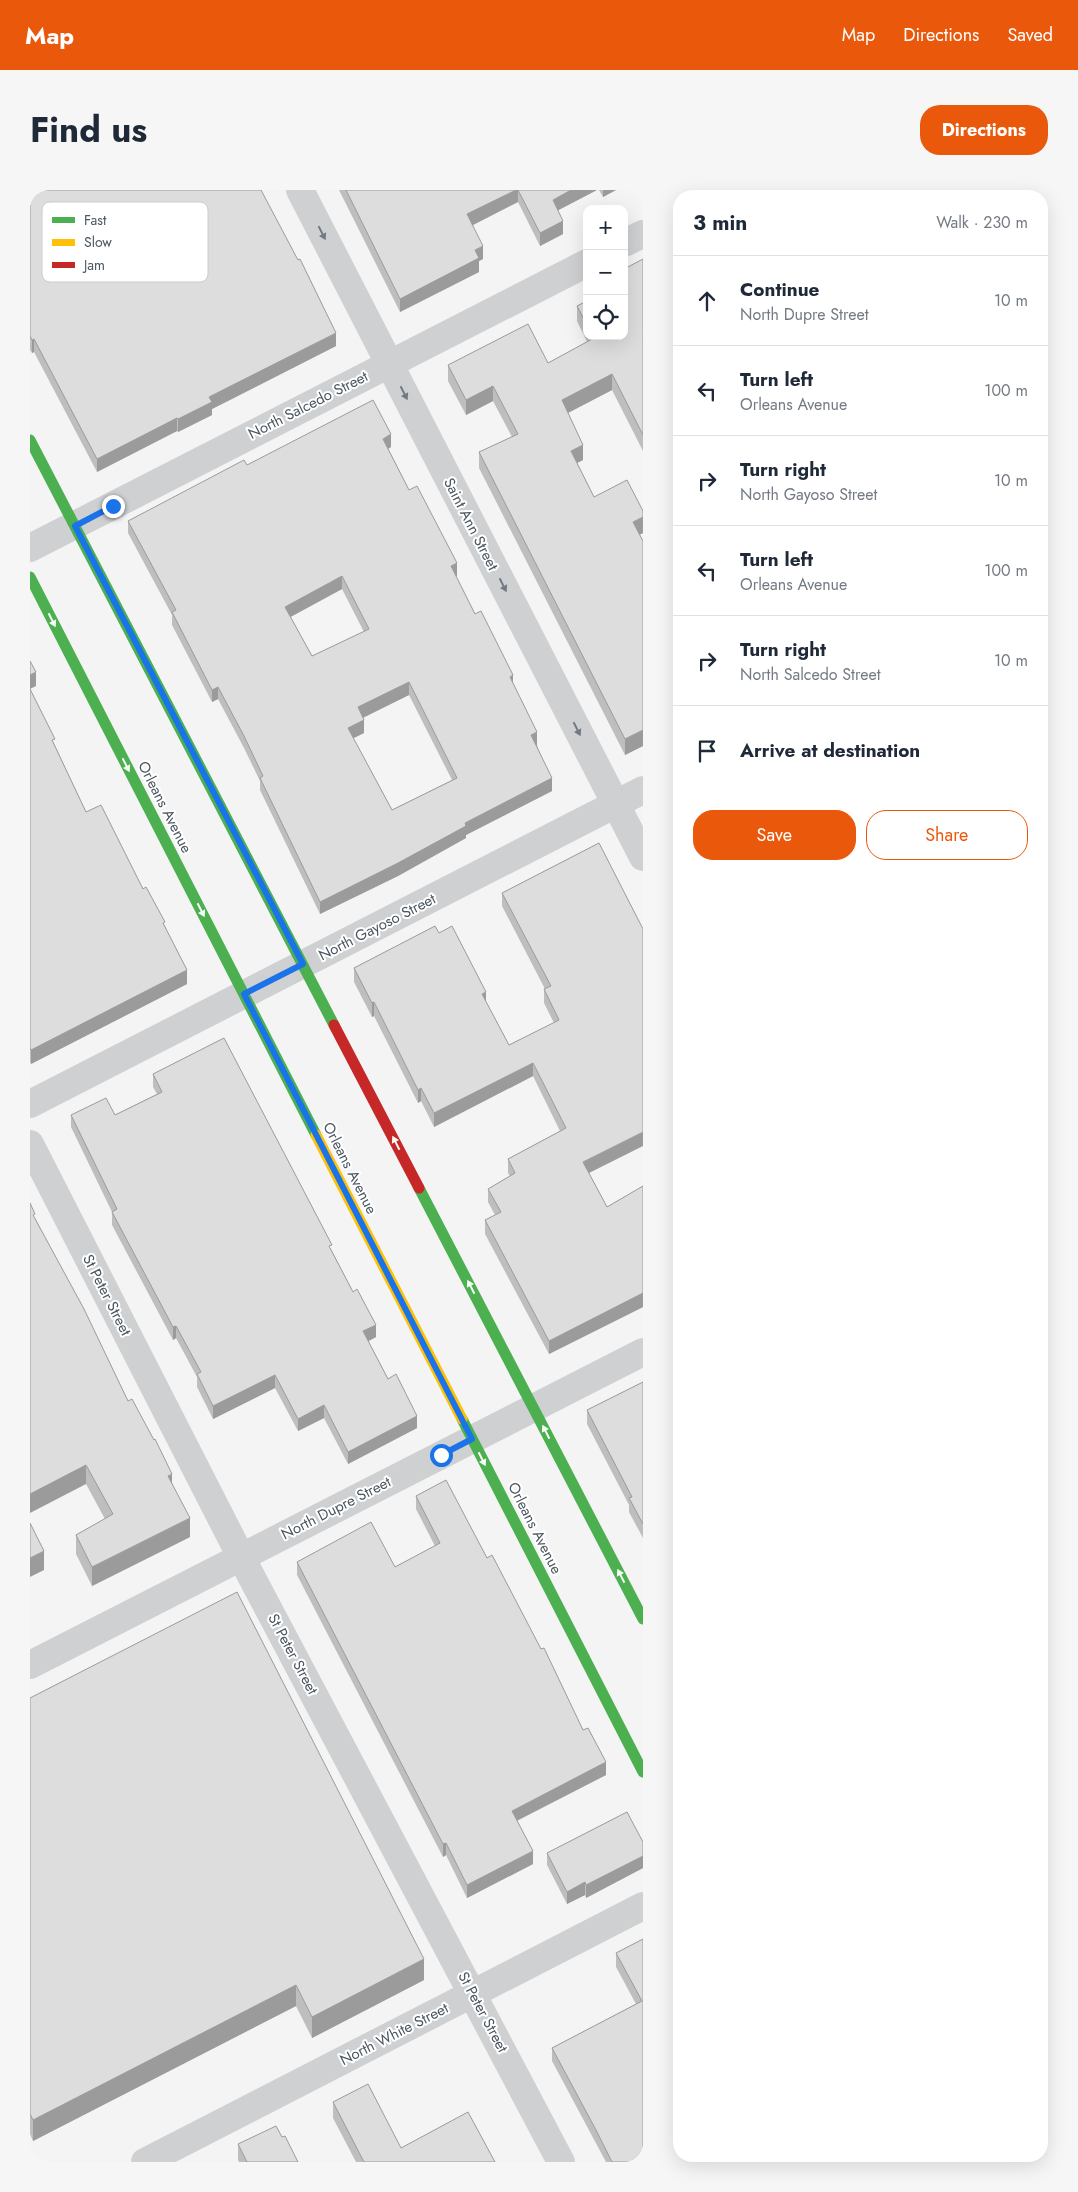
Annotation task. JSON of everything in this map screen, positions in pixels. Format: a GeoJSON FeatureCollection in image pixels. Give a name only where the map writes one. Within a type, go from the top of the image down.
{"type":"FeatureCollection","features":[{"type":"Feature","properties":{"kind":"street","name":"Saint Ann Street"},"geometry":{"type":"LineString","coordinates":[[300,190],[643,857]]}},
{"type":"Feature","properties":{"kind":"street"},"geometry":{"type":"LineString","coordinates":[[628,242],[643,234]]}},
{"type":"Feature","properties":{"kind":"street","name":"North Salcedo Street"},"geometry":{"type":"LineString","coordinates":[[30,548],[583,265]]}},
{"type":"Feature","properties":{"kind":"street"},"geometry":{"type":"LineString","coordinates":[[30,440],[643,1619]]}},
{"type":"Feature","properties":{"kind":"street","name":"Orleans Avenue"},"geometry":{"type":"LineString","coordinates":[[30,577],[643,1772]]}},
{"type":"Feature","properties":{"kind":"street","name":"North Gayoso Street"},"geometry":{"type":"LineString","coordinates":[[30,1104],[643,790]]}},
{"type":"Feature","properties":{"kind":"street","name":"St Peter Street"},"geometry":{"type":"LineString","coordinates":[[30,1144],[241,1557],[561,2162]]}},
{"type":"Feature","properties":{"kind":"street","name":"North Dupre Street"},"geometry":{"type":"LineString","coordinates":[[30,1665],[643,1352]]}},
{"type":"Feature","properties":{"kind":"street","name":"North White Street"},"geometry":{"type":"LineString","coordinates":[[145,2162],[643,1906]]}},
{"type":"Feature","properties":{"kind":"building"},"geometry":{"type":"Polygon","coordinates":[[[30,190],[261,190],[298,260],[300,259],[336,333],[209,397],[212,402],[97,459],[34,339],[32,340],[30,336],[30,190]]]}},
{"type":"Feature","properties":{"kind":"building"},"geometry":{"type":"Polygon","coordinates":[[[346,190],[516,190],[467,214],[483,246],[475,250],[479,258],[400,299],[346,190]]]}},
{"type":"Feature","properties":{"kind":"building"},"geometry":{"type":"Polygon","coordinates":[[[518,190],[571,190],[553,200],[563,221],[540,233],[518,190]]]}},
{"type":"Feature","properties":{"kind":"building"},"geometry":{"type":"Polygon","coordinates":[[[643,259],[643,435],[612,374],[562,400],[583,445],[571,451],[594,497],[627,480],[643,511],[643,517],[633,522],[643,541],[643,730],[625,739],[479,452],[518,434],[493,386],[466,400],[448,365],[528,324],[548,363],[590,340],[628,340],[628,267],[643,259]]]}},
{"type":"Feature","properties":{"kind":"building"},"geometry":{"type":"Polygon","coordinates":[[[583,303],[583,317],[577,306],[583,303]]]}},
{"type":"Feature","properties":{"kind":"building"},"geometry":{"type":"Polygon","coordinates":[[[373,400],[391,434],[383,439],[409,490],[417,486],[457,563],[451,566],[475,614],[481,611],[513,675],[510,677],[537,732],[531,735],[552,778],[465,823],[466,826],[398,863],[320,902],[260,778],[263,776],[244,736],[218,687],[212,690],[172,612],[176,610],[128,521],[244,460],[247,465],[373,400]],[[342,576],[285,607],[312,656],[369,629],[342,576]],[[409,682],[358,707],[364,720],[348,728],[392,810],[457,778],[409,682]]]}},
{"type":"Feature","properties":{"kind":"building"},"geometry":{"type":"Polygon","coordinates":[[[30,661],[36,672],[30,675],[30,661]]]}},
{"type":"Feature","properties":{"kind":"building"},"geometry":{"type":"Polygon","coordinates":[[[30,689],[55,739],[52,740],[86,812],[101,805],[143,889],[146,887],[165,922],[163,923],[187,970],[31,1050],[30,1048],[30,689]]]}},
{"type":"Feature","properties":{"kind":"building"},"geometry":{"type":"Polygon","coordinates":[[[599,843],[643,929],[643,1132],[583,1162],[607,1207],[643,1186],[643,1293],[549,1341],[485,1220],[501,1212],[488,1189],[515,1173],[508,1159],[566,1128],[533,1063],[434,1113],[421,1088],[418,1090],[374,1002],[372,1003],[354,968],[435,926],[439,933],[452,926],[486,992],[482,994],[509,1045],[559,1020],[544,989],[551,986],[502,893],[599,843]]]}},
{"type":"Feature","properties":{"kind":"building"},"geometry":{"type":"Polygon","coordinates":[[[224,1038],[332,1245],[329,1246],[353,1292],[357,1289],[376,1325],[363,1331],[388,1379],[396,1374],[417,1416],[348,1452],[324,1405],[298,1419],[275,1375],[213,1406],[197,1374],[201,1372],[176,1326],[173,1327],[112,1212],[117,1209],[71,1115],[106,1098],[115,1115],[162,1092],[153,1074],[224,1038]]]}},
{"type":"Feature","properties":{"kind":"building"},"geometry":{"type":"Polygon","coordinates":[[[30,1203],[35,1214],[33,1215],[84,1309],[128,1401],[132,1399],[155,1439],[172,1474],[168,1476],[190,1518],[92,1567],[76,1535],[113,1514],[86,1465],[30,1494],[30,1203]]]}},
{"type":"Feature","properties":{"kind":"building"},"geometry":{"type":"Polygon","coordinates":[[[643,1382],[643,1524],[629,1498],[632,1497],[587,1410],[643,1382]]]}},
{"type":"Feature","properties":{"kind":"building"},"geometry":{"type":"Polygon","coordinates":[[[446,1480],[487,1558],[492,1555],[541,1649],[544,1648],[583,1730],[588,1728],[606,1762],[512,1811],[533,1851],[467,1885],[446,1843],[443,1844],[297,1562],[371,1522],[395,1567],[440,1543],[416,1496],[446,1480]]]}},
{"type":"Feature","properties":{"kind":"building"},"geometry":{"type":"Polygon","coordinates":[[[30,1523],[44,1551],[30,1558],[30,1523]]]}},
{"type":"Feature","properties":{"kind":"building"},"geometry":{"type":"Polygon","coordinates":[[[237,1592],[424,1959],[312,2017],[296,1985],[33,2120],[30,2114],[30,1698],[237,1592]]]}},
{"type":"Feature","properties":{"kind":"building"},"geometry":{"type":"Polygon","coordinates":[[[627,1812],[643,1842],[643,1856],[586,1885],[585,1882],[567,1892],[547,1853],[627,1812]]]}},
{"type":"Feature","properties":{"kind":"building"},"geometry":{"type":"Polygon","coordinates":[[[643,1939],[643,2162],[612,2162],[552,2048],[642,2001],[616,1953],[643,1939]]]}},
{"type":"Feature","properties":{"kind":"building"},"geometry":{"type":"Polygon","coordinates":[[[368,2084],[401,2148],[468,2112],[495,2162],[364,2162],[333,2102],[368,2084]]]}},
{"type":"Feature","properties":{"kind":"building"},"geometry":{"type":"Polygon","coordinates":[[[276,2126],[282,2137],[285,2136],[298,2162],[247,2162],[238,2144],[276,2126]]]}},
{"type":"Feature","properties":{"kind":"traffic: fast"},"geometry":{"type":"LineString","coordinates":[[30,440],[334,1025]]}},
{"type":"Feature","properties":{"kind":"traffic: fast"},"geometry":{"type":"LineString","coordinates":[[30,577],[316,1135]]}},
{"type":"Feature","properties":{"kind":"traffic: fast"},"geometry":{"type":"LineString","coordinates":[[419,1188],[643,1619]]}},
{"type":"Feature","properties":{"kind":"traffic: fast"},"geometry":{"type":"LineString","coordinates":[[462,1419],[643,1772]]}},
{"type":"Feature","properties":{"kind":"traffic: slow"},"geometry":{"type":"LineString","coordinates":[[316,1135],[462,1419]]}},
{"type":"Feature","properties":{"kind":"traffic: jam"},"geometry":{"type":"LineString","coordinates":[[334,1025],[419,1188]]}},
{"type":"Feature","properties":{"kind":"route"},"geometry":{"type":"LineString","coordinates":[[113,506],[75,526],[303,964],[244,994],[472,1439],[441,1455]]}}]}
